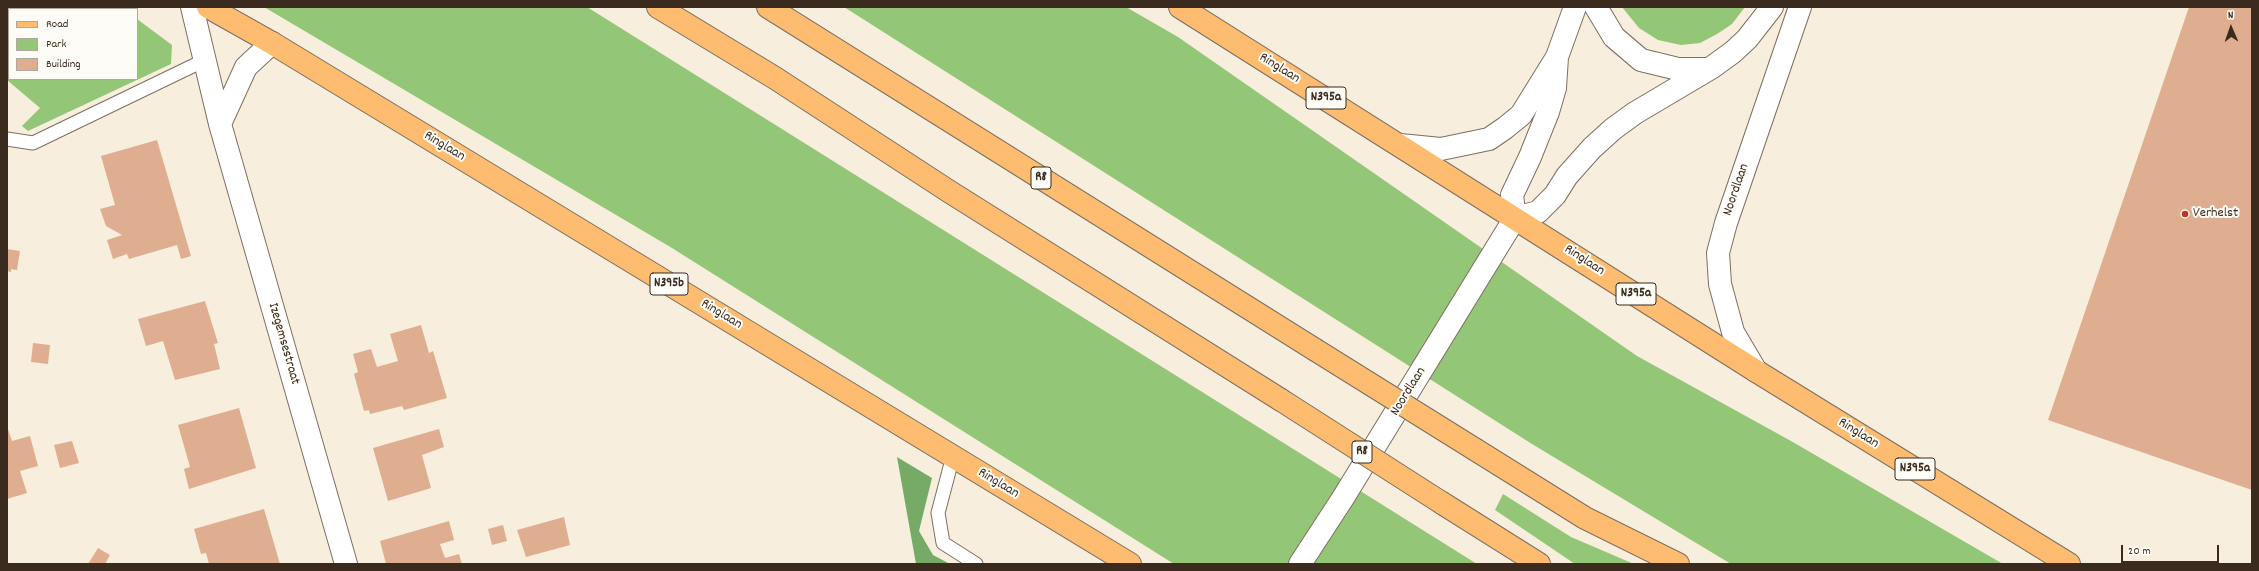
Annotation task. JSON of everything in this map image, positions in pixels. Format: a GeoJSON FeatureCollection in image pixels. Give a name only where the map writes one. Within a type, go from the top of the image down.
{"type":"FeatureCollection","features":[{"type":"Feature","properties":{"kind":"main road","name":"Ringlaan"},"geometry":{"type":"LineString","coordinates":[[208,7],[272,42],[1130,564]]}},
{"type":"Feature","properties":{"kind":"main road","name":"R8"},"geometry":{"type":"LineString","coordinates":[[658,7],[775,78],[950,192],[1539,564]]}},
{"type":"Feature","properties":{"kind":"main road","name":"R8"},"geometry":{"type":"LineString","coordinates":[[768,7],[1585,518],[1678,564]]}},
{"type":"Feature","properties":{"kind":"main road","name":"Ringlaan"},"geometry":{"type":"LineString","coordinates":[[1180,7],[1756,371],[2069,564]]}},
{"type":"Feature","properties":{"kind":"street","name":"Izegemsestraat"},"geometry":{"type":"LineString","coordinates":[[192,7],[220,124],[346,564]]}},
{"type":"Feature","properties":{"kind":"street"},"geometry":{"type":"LineString","coordinates":[[1400,145],[1441,149],[1489,138],[1505,128],[1521,115],[1557,57],[1575,7]]}},
{"type":"Feature","properties":{"kind":"street"},"geometry":{"type":"LineString","coordinates":[[1596,7],[1614,38],[1641,60],[1678,70],[1711,68]]}},
{"type":"Feature","properties":{"kind":"street"},"geometry":{"type":"LineString","coordinates":[[1557,57],[1555,88],[1548,112],[1530,157],[1512,195],[1515,218],[1538,212],[1592,148],[1613,129],[1635,113],[1711,68],[1747,39],[1772,7]]}},
{"type":"Feature","properties":{"kind":"street","name":"Noordlaan"},"geometry":{"type":"LineString","coordinates":[[1756,371],[1733,332],[1720,284],[1718,253],[1726,222],[1800,7]]}},
{"type":"Feature","properties":{"kind":"street"},"geometry":{"type":"LineString","coordinates":[[220,124],[246,67],[272,42]]}},
{"type":"Feature","properties":{"kind":"street","name":"Noordlaan"},"geometry":{"type":"LineString","coordinates":[[1300,564],[1343,498],[1515,218]]}},
{"type":"Feature","properties":{"kind":"lane"},"geometry":{"type":"LineString","coordinates":[[7,139],[33,143],[205,60]]}},
{"type":"Feature","properties":{"kind":"lane"},"geometry":{"type":"LineString","coordinates":[[953,456],[938,513],[943,543],[976,564]]}},
{"type":"Feature","properties":{"kind":"green space"},"geometry":{"type":"Polygon","coordinates":[[[7,7],[124,8],[8,8],[8,80],[137,80],[28,131],[22,126],[40,108],[7,80],[7,7]]]}},
{"type":"Feature","properties":{"kind":"green space"},"geometry":{"type":"Polygon","coordinates":[[[264,7],[587,7],[1477,564],[1174,564],[672,248],[264,7]]]}},
{"type":"Feature","properties":{"kind":"green space"},"geometry":{"type":"Polygon","coordinates":[[[844,7],[1126,7],[1178,37],[1637,356],[1791,441],[2003,564],[1731,564],[1532,444],[844,7]]]}},
{"type":"Feature","properties":{"kind":"green space"},"geometry":{"type":"Polygon","coordinates":[[[1622,7],[1745,7],[1732,24],[1717,34],[1700,43],[1681,45],[1658,40],[1639,28],[1622,7]]]}},
{"type":"Feature","properties":{"kind":"green space"},"geometry":{"type":"Polygon","coordinates":[[[138,20],[172,45],[171,64],[138,79],[138,20]]]}},
{"type":"Feature","properties":{"kind":"green space"},"geometry":{"type":"Polygon","coordinates":[[[897,457],[932,478],[919,531],[933,555],[950,564],[916,564],[897,457]]]}},
{"type":"Feature","properties":{"kind":"green space"},"geometry":{"type":"Polygon","coordinates":[[[1503,494],[1571,537],[1634,564],[1575,564],[1495,510],[1503,494]]]}},
{"type":"Feature","properties":{"kind":"building","name":"Verhelst"},"geometry":{"type":"Polygon","coordinates":[[[2189,7],[2252,7],[2252,490],[2048,420],[2189,7]]]}},
{"type":"Feature","properties":{"kind":"building"},"geometry":{"type":"Polygon","coordinates":[[[157,140],[191,256],[181,259],[177,245],[129,259],[127,254],[113,259],[107,240],[122,235],[106,226],[100,209],[115,205],[101,156],[157,140]]]}},
{"type":"Feature","properties":{"kind":"building"},"geometry":{"type":"Polygon","coordinates":[[[7,249],[20,251],[17,270],[11,269],[11,272],[7,271],[7,249]]]}},
{"type":"Feature","properties":{"kind":"building"},"geometry":{"type":"Polygon","coordinates":[[[205,301],[218,343],[214,344],[220,369],[175,380],[163,341],[146,346],[138,319],[205,301]]]}},
{"type":"Feature","properties":{"kind":"building"},"geometry":{"type":"Polygon","coordinates":[[[421,325],[429,353],[433,351],[447,398],[404,410],[402,406],[370,414],[369,410],[364,411],[354,374],[358,372],[353,354],[371,349],[377,367],[398,361],[390,334],[421,325]]]}},
{"type":"Feature","properties":{"kind":"building"},"geometry":{"type":"Polygon","coordinates":[[[33,343],[50,345],[48,364],[31,362],[33,343]]]}},
{"type":"Feature","properties":{"kind":"building"},"geometry":{"type":"Polygon","coordinates":[[[239,408],[256,468],[189,489],[184,469],[190,467],[178,425],[239,408]]]}},
{"type":"Feature","properties":{"kind":"building"},"geometry":{"type":"Polygon","coordinates":[[[7,426],[12,441],[30,436],[38,466],[20,471],[27,493],[7,499],[7,426]]]}},
{"type":"Feature","properties":{"kind":"building"},"geometry":{"type":"Polygon","coordinates":[[[439,429],[444,447],[422,455],[431,488],[388,501],[373,448],[439,429]]]}},
{"type":"Feature","properties":{"kind":"building"},"geometry":{"type":"Polygon","coordinates":[[[72,441],[79,463],[60,468],[54,445],[72,441]]]}},
{"type":"Feature","properties":{"kind":"building"},"geometry":{"type":"Polygon","coordinates":[[[264,509],[280,564],[209,564],[206,553],[201,554],[194,529],[264,509]]]}},
{"type":"Feature","properties":{"kind":"building"},"geometry":{"type":"Polygon","coordinates":[[[564,517],[570,545],[526,557],[517,530],[564,517]]]}},
{"type":"Feature","properties":{"kind":"building"},"geometry":{"type":"Polygon","coordinates":[[[449,521],[454,540],[440,544],[445,558],[459,554],[462,564],[386,564],[380,541],[449,521]]]}},
{"type":"Feature","properties":{"kind":"building"},"geometry":{"type":"Polygon","coordinates":[[[503,525],[507,541],[492,545],[488,529],[503,525]]]}},
{"type":"Feature","properties":{"kind":"building"},"geometry":{"type":"Polygon","coordinates":[[[98,548],[110,555],[105,564],[88,564],[98,548]]]}},
{"type":"Feature","properties":{"kind":"place","name":"Verhelst"},"geometry":{"type":"Point","coordinates":[2185,214]}}]}
